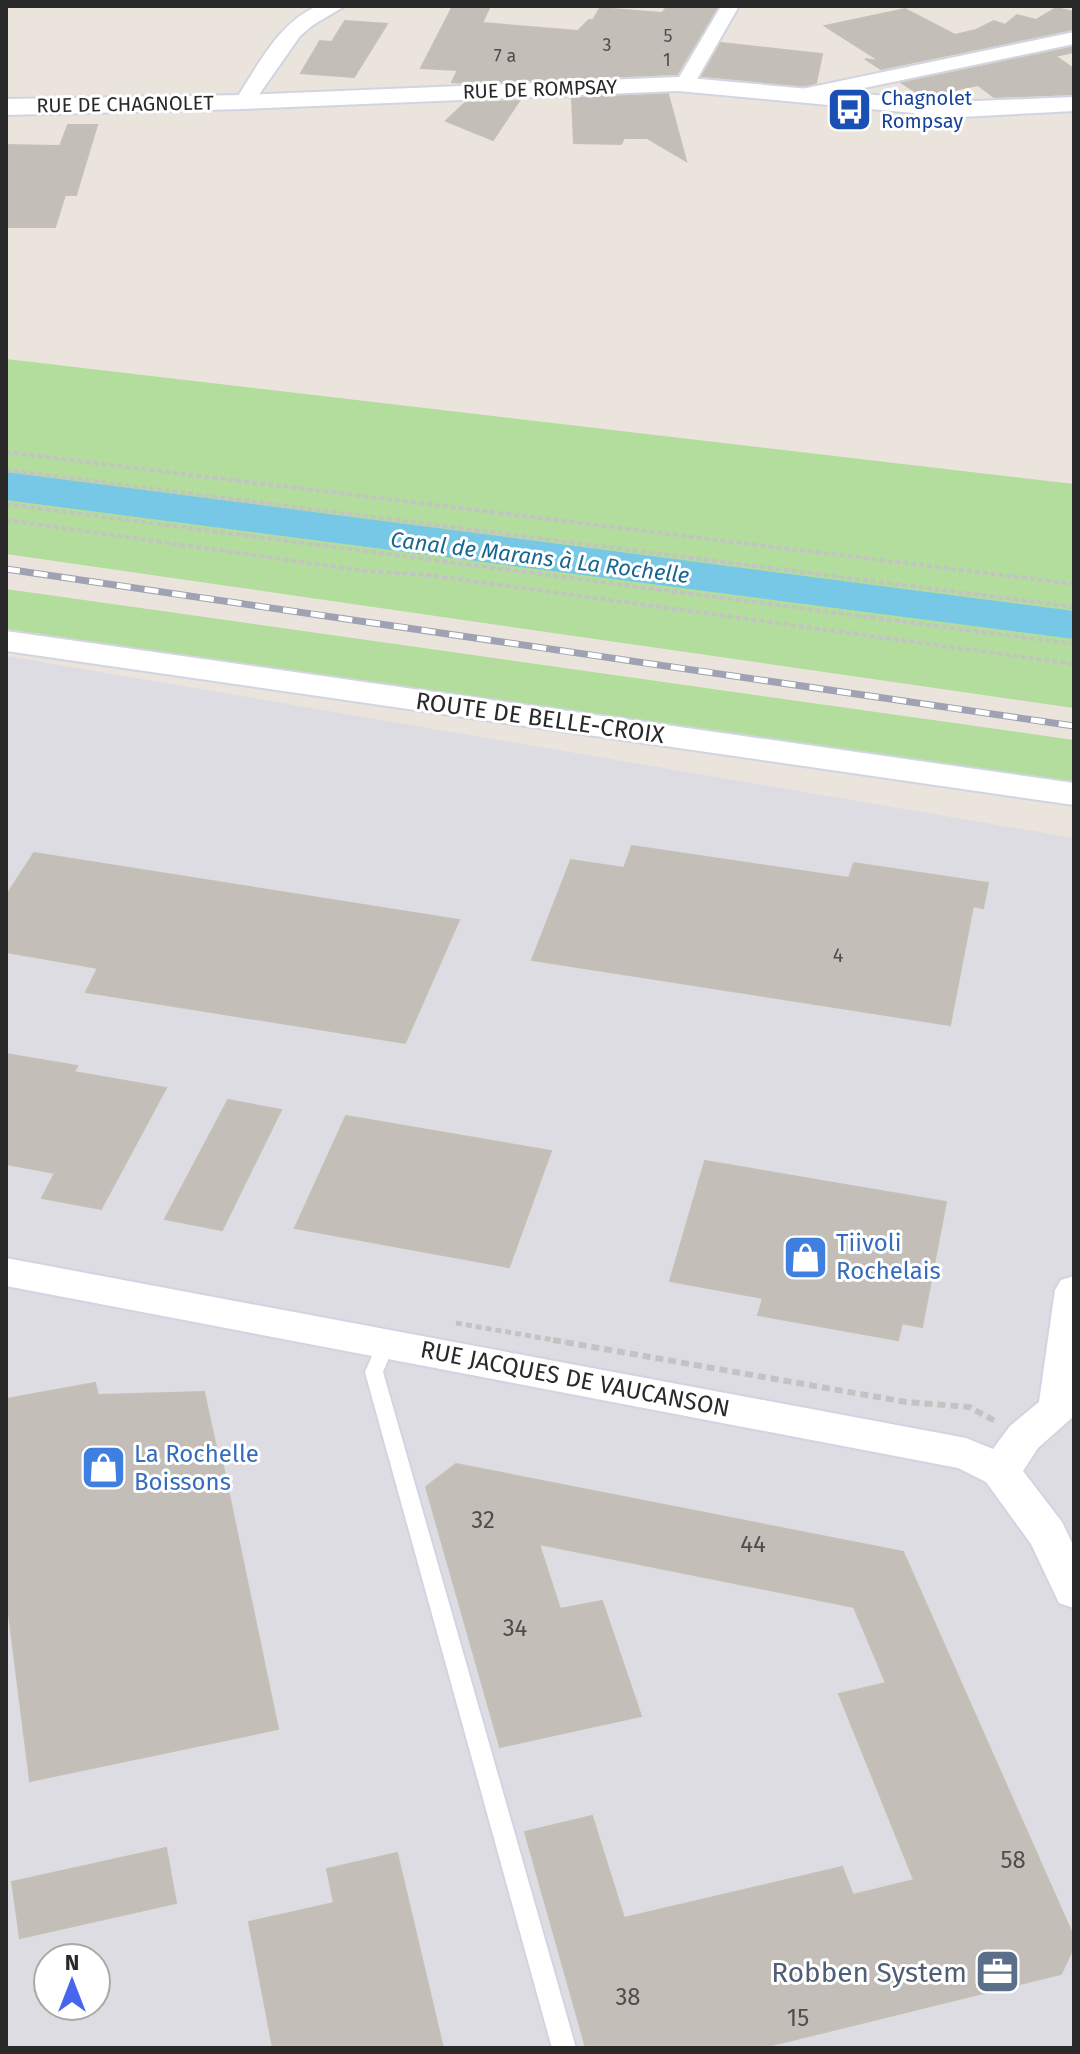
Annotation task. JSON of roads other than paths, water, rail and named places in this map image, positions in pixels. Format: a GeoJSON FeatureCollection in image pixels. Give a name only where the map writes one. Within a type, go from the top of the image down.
{"type":"FeatureCollection","features":[{"type":"Feature","properties":{"kind":"street"},"geometry":{"type":"LineString","coordinates":[[244,102],[300,23],[317,11],[336,6]]}},
{"type":"Feature","properties":{"kind":"street"},"geometry":{"type":"LineString","coordinates":[[685,84],[730,6]]}},
{"type":"Feature","properties":{"kind":"street"},"geometry":{"type":"LineString","coordinates":[[802,95],[1074,38]]}},
{"type":"Feature","properties":{"kind":"street","name":"RUE DE ROMPSAY"},"geometry":{"type":"LineString","coordinates":[[244,102],[685,84],[931,112],[1074,104]]}},
{"type":"Feature","properties":{"kind":"street","name":"RUE DE CHAGNOLET"},"geometry":{"type":"LineString","coordinates":[[6,107],[244,102]]}},
{"type":"Feature","properties":{"kind":"street","name":"ROUTE DE BELLE-CROIX"},"geometry":{"type":"LineString","coordinates":[[6,641],[1074,794]]}},
{"type":"Feature","properties":{"kind":"street","name":"RUE JACQUES DE VAUCANSON"},"geometry":{"type":"LineString","coordinates":[[6,1272],[966,1454],[1000,1471],[1047,1534],[1074,1591]]}},
{"type":"Feature","properties":{"kind":"street"},"geometry":{"type":"LineString","coordinates":[[1000,1471],[1024,1437],[1058,1409],[1074,1290]]}},
{"type":"Feature","properties":{"kind":"lane"},"geometry":{"type":"LineString","coordinates":[[386,1343],[374,1372],[564,2048]]}},
{"type":"Feature","properties":{"kind":"water","name":"Canal de Marans à La Rochelle"},"geometry":{"type":"Polygon","coordinates":[[[6,472],[1074,611],[1074,639],[6,500],[6,472]]]}},
{"type":"Feature","properties":{"kind":"railway"},"geometry":{"type":"LineString","coordinates":[[6,569],[1074,726]]}},
{"type":"Feature","properties":{"kind":"place","name":"Chagnolet Rompsay"},"geometry":{"type":"Point","coordinates":[850,109]}},
{"type":"Feature","properties":{"kind":"place","name":"Tiivoli Rochelais"},"geometry":{"type":"Point","coordinates":[805,1257]}},
{"type":"Feature","properties":{"kind":"place","name":"La Rochelle Boissons"},"geometry":{"type":"Point","coordinates":[103,1468]}},
{"type":"Feature","properties":{"kind":"place","name":"Robben System"},"geometry":{"type":"Point","coordinates":[998,1972]}}]}
